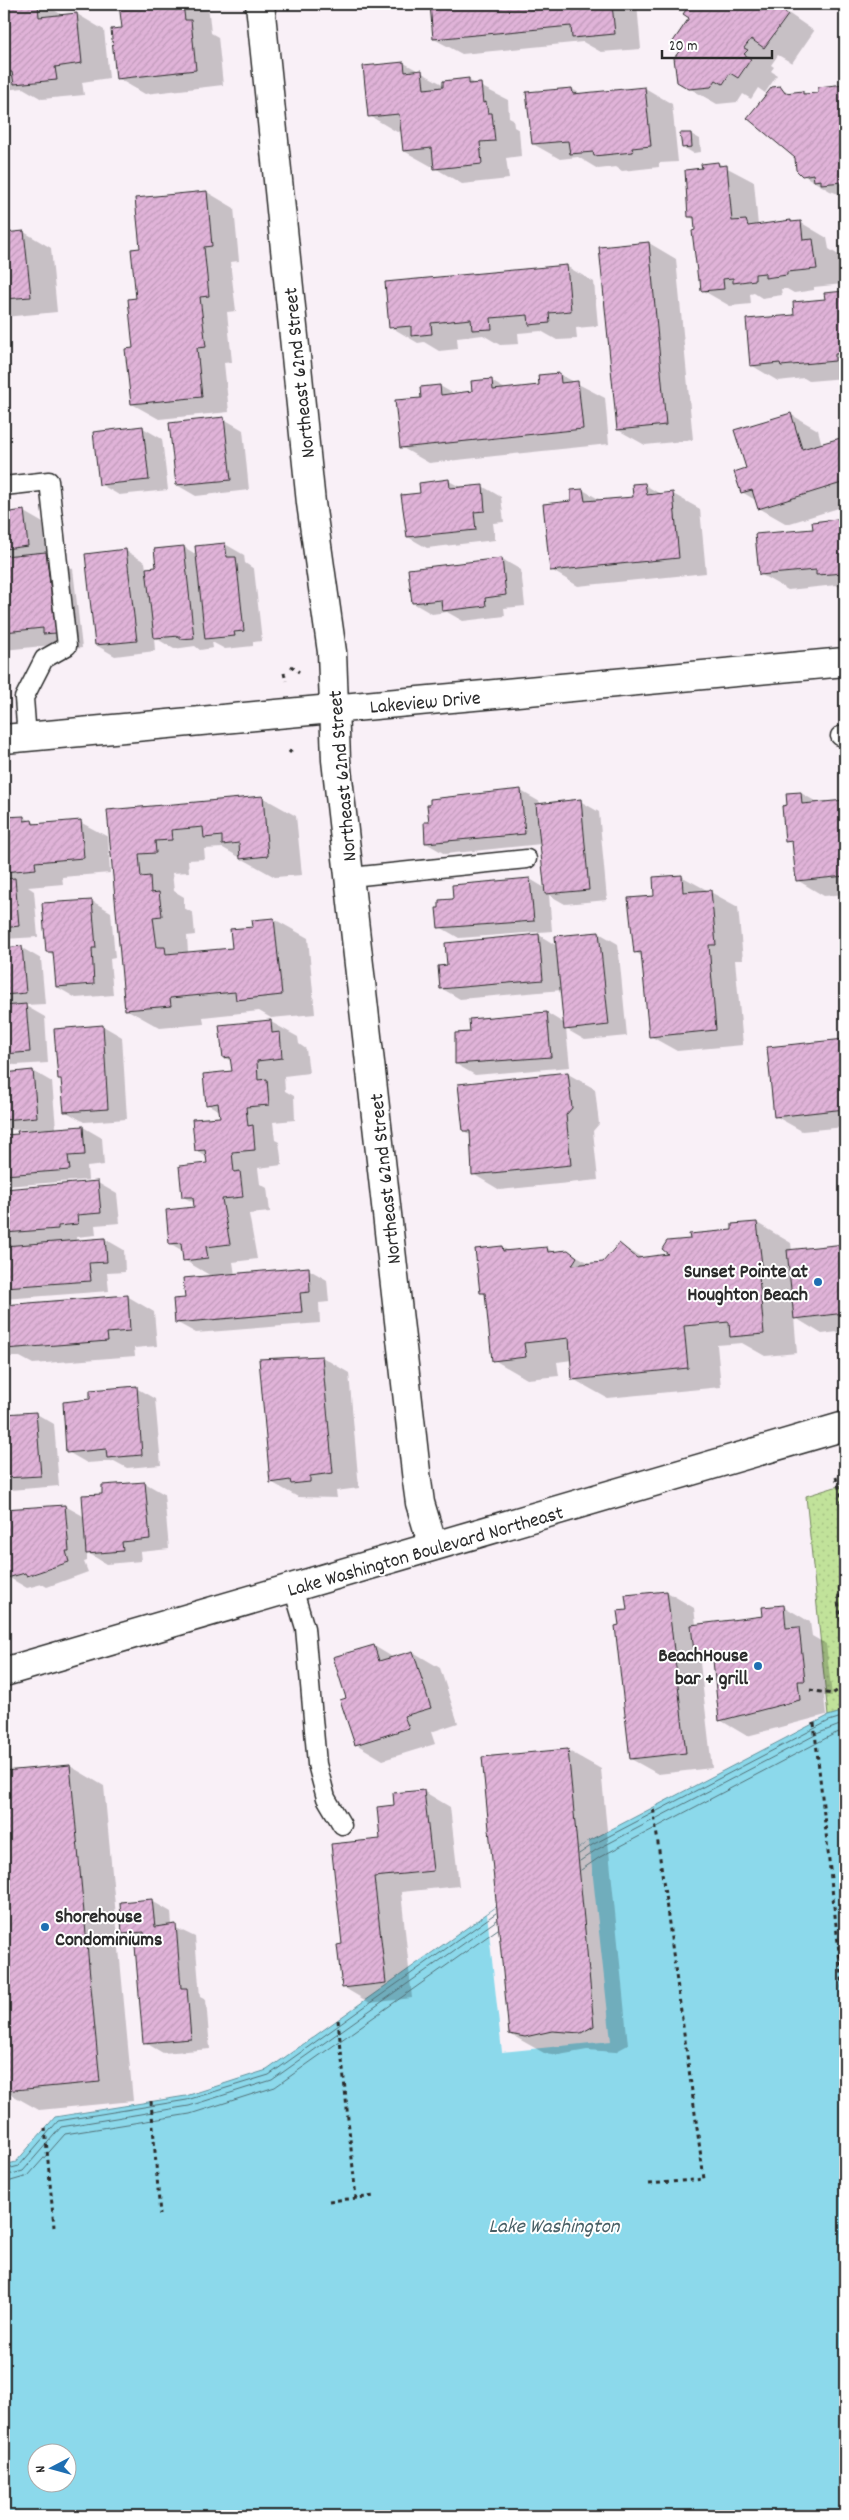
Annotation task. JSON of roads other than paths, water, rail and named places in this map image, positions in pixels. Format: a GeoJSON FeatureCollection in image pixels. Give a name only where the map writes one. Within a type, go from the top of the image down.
{"type":"FeatureCollection","features":[{"type":"Feature","properties":{"kind":"street","name":"Northeast 62nd Street"},"geometry":{"type":"LineString","coordinates":[[260,4],[311,503],[332,652],[336,760],[351,877],[417,1481],[420,1503],[434,1546]]}},
{"type":"Feature","properties":{"kind":"street","name":"Lakeview Drive"},"geometry":{"type":"LineString","coordinates":[[15,738],[845,662]]}},
{"type":"Feature","properties":{"kind":"street","name":"Lake Washington Boulevard Northeast"},"geometry":{"type":"LineString","coordinates":[[4,1672],[845,1426]]}},
{"type":"Feature","properties":{"kind":"lane"},"geometry":{"type":"LineString","coordinates":[[4,486],[49,481],[67,646],[44,659],[24,698],[15,738]]}},
{"type":"Feature","properties":{"kind":"lane"},"geometry":{"type":"LineString","coordinates":[[351,877],[527,859]]}},
{"type":"Feature","properties":{"kind":"lane"},"geometry":{"type":"LineString","coordinates":[[293,1588],[305,1628],[317,1764],[326,1798],[342,1825]]}},
{"type":"Feature","properties":{"kind":"water","name":"Lake Washington"},"geometry":{"type":"Polygon","coordinates":[[[845,1711],[845,2516],[4,2516],[4,2165],[16,2162],[55,2117],[186,2096],[267,2070],[589,1841],[828,1716],[845,1711]]]}},
{"type":"Feature","properties":{"kind":"place","name":"Sunset Pointe at Houghton Beach"},"geometry":{"type":"Point","coordinates":[818,1282]}},
{"type":"Feature","properties":{"kind":"place","name":"BeachHouse bar + grill"},"geometry":{"type":"Point","coordinates":[758,1666]}},
{"type":"Feature","properties":{"kind":"place","name":"Shorehouse Condominiums"},"geometry":{"type":"Point","coordinates":[45,1927]}}]}
